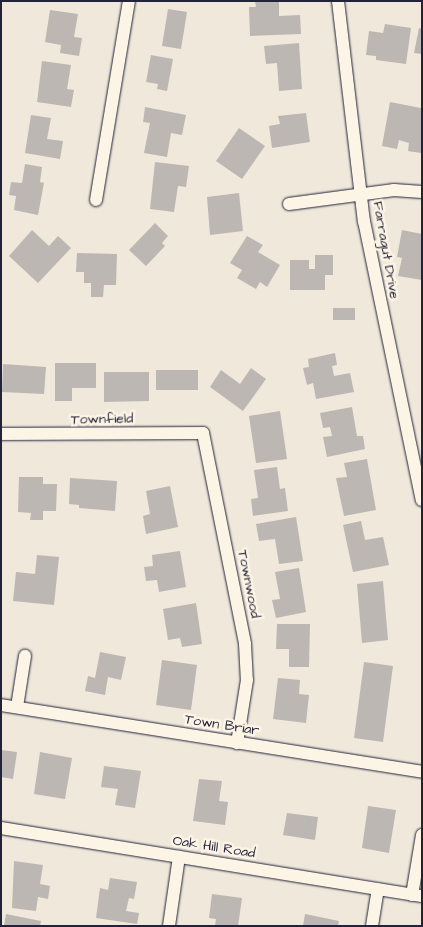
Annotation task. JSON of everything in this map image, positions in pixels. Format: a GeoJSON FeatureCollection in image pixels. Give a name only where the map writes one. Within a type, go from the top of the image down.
{"type":"FeatureCollection","features":[{"type":"Feature","properties":{"kind":"street"},"geometry":{"type":"LineString","coordinates":[[96,200],[129,1]]}},
{"type":"Feature","properties":{"kind":"street","name":"Farragut Drive"},"geometry":{"type":"LineString","coordinates":[[338,1],[371,264],[417,452],[422,500]]}},
{"type":"Feature","properties":{"kind":"street"},"geometry":{"type":"LineString","coordinates":[[289,204],[361,193],[422,192]]}},
{"type":"Feature","properties":{"kind":"street","name":"Townfield"},"geometry":{"type":"LineString","coordinates":[[1,434],[203,432]]}},
{"type":"Feature","properties":{"kind":"street","name":"Townwood"},"geometry":{"type":"LineString","coordinates":[[203,432],[245,644],[247,680],[237,743]]}},
{"type":"Feature","properties":{"kind":"street"},"geometry":{"type":"LineString","coordinates":[[17,707],[25,656]]}},
{"type":"Feature","properties":{"kind":"street","name":"Town Briar"},"geometry":{"type":"LineString","coordinates":[[1,705],[422,772]]}},
{"type":"Feature","properties":{"kind":"street","name":"Oak Hill Road"},"geometry":{"type":"LineString","coordinates":[[1,828],[417,895]]}},
{"type":"Feature","properties":{"kind":"street"},"geometry":{"type":"LineString","coordinates":[[417,895],[421,842]]}},
{"type":"Feature","properties":{"kind":"street"},"geometry":{"type":"LineString","coordinates":[[169,926],[180,857]]}},
{"type":"Feature","properties":{"kind":"street"},"geometry":{"type":"LineString","coordinates":[[372,926],[378,889]]}},
{"type":"Feature","properties":{"kind":"building"},"geometry":{"type":"Polygon","coordinates":[[[255,1],[279,1],[279,16],[300,15],[301,34],[250,36],[249,7],[256,7],[255,1]]]}},
{"type":"Feature","properties":{"kind":"building"},"geometry":{"type":"Polygon","coordinates":[[[168,9],[187,12],[181,49],[162,46],[168,9]]]}},
{"type":"Feature","properties":{"kind":"building"},"geometry":{"type":"Polygon","coordinates":[[[50,10],[78,14],[74,37],[82,38],[79,56],[60,53],[61,45],[45,42],[50,10]]]}},
{"type":"Feature","properties":{"kind":"building"},"geometry":{"type":"Polygon","coordinates":[[[385,24],[411,28],[406,64],[376,60],[376,56],[366,55],[369,31],[383,33],[385,24]]]}},
{"type":"Feature","properties":{"kind":"building"},"geometry":{"type":"Polygon","coordinates":[[[419,28],[422,29],[422,54],[414,53],[419,28]]]}},
{"type":"Feature","properties":{"kind":"building"},"geometry":{"type":"Polygon","coordinates":[[[299,43],[302,89],[279,91],[277,63],[266,64],[264,46],[299,43]]]}},
{"type":"Feature","properties":{"kind":"building"},"geometry":{"type":"Polygon","coordinates":[[[151,55],[173,59],[167,91],[157,89],[158,84],[146,82],[151,55]]]}},
{"type":"Feature","properties":{"kind":"building"},"geometry":{"type":"Polygon","coordinates":[[[42,61],[71,65],[67,89],[74,90],[71,107],[37,102],[42,61]]]}},
{"type":"Feature","properties":{"kind":"building"},"geometry":{"type":"Polygon","coordinates":[[[390,102],[421,108],[421,153],[408,151],[409,143],[399,140],[397,149],[382,146],[390,102]]]}},
{"type":"Feature","properties":{"kind":"building"},"geometry":{"type":"Polygon","coordinates":[[[145,107],[186,115],[182,135],[171,133],[167,157],[144,153],[150,123],[143,122],[145,107]]]}},
{"type":"Feature","properties":{"kind":"building"},"geometry":{"type":"Polygon","coordinates":[[[306,113],[310,142],[272,148],[269,126],[280,124],[278,116],[306,113]]]}},
{"type":"Feature","properties":{"kind":"building"},"geometry":{"type":"Polygon","coordinates":[[[31,115],[51,118],[47,139],[63,141],[60,159],[25,153],[31,115]]]}},
{"type":"Feature","properties":{"kind":"building"},"geometry":{"type":"Polygon","coordinates":[[[239,128],[265,146],[242,179],[216,161],[239,128]]]}},
{"type":"Feature","properties":{"kind":"building"},"geometry":{"type":"Polygon","coordinates":[[[155,162],[189,166],[186,187],[178,186],[174,212],[150,209],[155,162]]]}},
{"type":"Feature","properties":{"kind":"building"},"geometry":{"type":"Polygon","coordinates":[[[25,164],[42,167],[40,182],[44,183],[38,215],[14,210],[16,196],[9,195],[11,182],[22,183],[25,164]]]}},
{"type":"Feature","properties":{"kind":"building"},"geometry":{"type":"Polygon","coordinates":[[[239,193],[243,231],[210,235],[207,197],[239,193]]]}},
{"type":"Feature","properties":{"kind":"building"},"geometry":{"type":"Polygon","coordinates":[[[155,223],[168,236],[162,243],[165,246],[146,266],[129,250],[155,223]]]}},
{"type":"Feature","properties":{"kind":"building"},"geometry":{"type":"Polygon","coordinates":[[[32,230],[49,246],[58,236],[71,248],[38,283],[9,256],[32,230]]]}},
{"type":"Feature","properties":{"kind":"building"},"geometry":{"type":"Polygon","coordinates":[[[402,230],[422,234],[422,280],[398,276],[402,258],[397,257],[402,230]]]}},
{"type":"Feature","properties":{"kind":"building"},"geometry":{"type":"Polygon","coordinates":[[[247,236],[263,245],[258,252],[280,265],[267,287],[260,282],[256,289],[237,278],[242,270],[230,263],[247,236]]]}},
{"type":"Feature","properties":{"kind":"building"},"geometry":{"type":"Polygon","coordinates":[[[77,253],[117,254],[116,285],[104,285],[103,297],[91,297],[91,283],[84,283],[84,272],[76,272],[77,253]]]}},
{"type":"Feature","properties":{"kind":"building"},"geometry":{"type":"Polygon","coordinates":[[[315,255],[333,255],[333,275],[325,275],[325,290],[290,290],[290,260],[309,260],[309,269],[315,269],[315,255]]]}},
{"type":"Feature","properties":{"kind":"building"},"geometry":{"type":"Polygon","coordinates":[[[333,308],[355,308],[355,320],[333,320],[333,308]]]}},
{"type":"Feature","properties":{"kind":"building"},"geometry":{"type":"Polygon","coordinates":[[[335,353],[337,365],[332,366],[334,376],[350,373],[354,392],[316,399],[313,383],[307,385],[303,368],[309,367],[308,359],[335,353]]]}},
{"type":"Feature","properties":{"kind":"building"},"geometry":{"type":"Polygon","coordinates":[[[55,363],[96,363],[96,388],[72,388],[72,401],[55,401],[55,363]]]}},
{"type":"Feature","properties":{"kind":"building"},"geometry":{"type":"Polygon","coordinates":[[[3,364],[46,367],[44,394],[2,392],[3,364]]]}},
{"type":"Feature","properties":{"kind":"building"},"geometry":{"type":"Polygon","coordinates":[[[251,368],[266,379],[243,411],[210,387],[221,370],[240,384],[251,368]]]}},
{"type":"Feature","properties":{"kind":"building"},"geometry":{"type":"Polygon","coordinates":[[[156,370],[198,370],[198,390],[156,390],[156,370]]]}},
{"type":"Feature","properties":{"kind":"building"},"geometry":{"type":"Polygon","coordinates":[[[104,372],[149,372],[149,401],[104,402],[104,372]]]}},
{"type":"Feature","properties":{"kind":"building"},"geometry":{"type":"Polygon","coordinates":[[[352,407],[357,436],[363,436],[365,449],[327,457],[323,437],[332,436],[330,427],[323,428],[320,413],[352,407]]]}},
{"type":"Feature","properties":{"kind":"building"},"geometry":{"type":"Polygon","coordinates":[[[280,411],[287,459],[256,463],[249,416],[280,411]]]}},
{"type":"Feature","properties":{"kind":"building"},"geometry":{"type":"Polygon","coordinates":[[[367,459],[376,510],[344,516],[336,478],[347,477],[344,463],[367,459]]]}},
{"type":"Feature","properties":{"kind":"building"},"geometry":{"type":"Polygon","coordinates":[[[277,467],[280,489],[285,488],[288,511],[253,516],[251,499],[258,498],[254,470],[277,467]]]}},
{"type":"Feature","properties":{"kind":"building"},"geometry":{"type":"Polygon","coordinates":[[[19,477],[43,477],[43,484],[57,484],[56,511],[43,511],[43,520],[30,520],[31,513],[18,512],[19,477]]]}},
{"type":"Feature","properties":{"kind":"building"},"geometry":{"type":"Polygon","coordinates":[[[70,478],[117,481],[115,511],[79,508],[79,505],[69,504],[70,478]]]}},
{"type":"Feature","properties":{"kind":"building"},"geometry":{"type":"Polygon","coordinates":[[[170,486],[178,527],[146,534],[143,516],[150,514],[146,491],[170,486]]]}},
{"type":"Feature","properties":{"kind":"building"},"geometry":{"type":"Polygon","coordinates":[[[296,517],[303,561],[279,564],[275,539],[259,541],[256,524],[296,517]]]}},
{"type":"Feature","properties":{"kind":"building"},"geometry":{"type":"Polygon","coordinates":[[[361,521],[365,540],[383,537],[389,565],[353,572],[343,525],[361,521]]]}},
{"type":"Feature","properties":{"kind":"building"},"geometry":{"type":"Polygon","coordinates":[[[180,551],[186,587],[159,592],[157,580],[146,581],[144,567],[153,566],[152,555],[180,551]]]}},
{"type":"Feature","properties":{"kind":"building"},"geometry":{"type":"Polygon","coordinates":[[[37,555],[59,557],[54,605],[13,601],[16,572],[35,574],[37,555]]]}},
{"type":"Feature","properties":{"kind":"building"},"geometry":{"type":"Polygon","coordinates":[[[299,568],[306,612],[276,618],[272,600],[280,599],[275,572],[299,568]]]}},
{"type":"Feature","properties":{"kind":"building"},"geometry":{"type":"Polygon","coordinates":[[[383,581],[388,640],[362,643],[357,584],[383,581]]]}},
{"type":"Feature","properties":{"kind":"building"},"geometry":{"type":"Polygon","coordinates":[[[196,603],[202,644],[182,647],[180,638],[168,640],[163,609],[196,603]]]}},
{"type":"Feature","properties":{"kind":"building"},"geometry":{"type":"Polygon","coordinates":[[[277,624],[310,624],[309,667],[289,667],[289,649],[276,649],[277,624]]]}},
{"type":"Feature","properties":{"kind":"building"},"geometry":{"type":"Polygon","coordinates":[[[100,652],[126,657],[121,680],[108,677],[105,695],[85,691],[88,676],[95,678],[100,652]]]}},
{"type":"Feature","properties":{"kind":"building"},"geometry":{"type":"Polygon","coordinates":[[[162,660],[197,665],[191,710],[156,705],[162,660]]]}},
{"type":"Feature","properties":{"kind":"building"},"geometry":{"type":"Polygon","coordinates":[[[364,662],[393,666],[383,742],[354,738],[364,662]]]}},
{"type":"Feature","properties":{"kind":"building"},"geometry":{"type":"Polygon","coordinates":[[[278,678],[300,680],[299,694],[309,695],[306,723],[273,719],[278,678]]]}},
{"type":"Feature","properties":{"kind":"building"},"geometry":{"type":"Polygon","coordinates":[[[1,750],[17,752],[13,779],[1,777],[1,750]]]}},
{"type":"Feature","properties":{"kind":"building"},"geometry":{"type":"Polygon","coordinates":[[[40,752],[72,758],[65,799],[34,794],[40,752]]]}},
{"type":"Feature","properties":{"kind":"building"},"geometry":{"type":"Polygon","coordinates":[[[104,766],[141,771],[135,808],[115,805],[118,789],[101,787],[104,766]]]}},
{"type":"Feature","properties":{"kind":"building"},"geometry":{"type":"Polygon","coordinates":[[[199,779],[222,781],[219,801],[228,802],[225,825],[193,821],[199,779]]]}},
{"type":"Feature","properties":{"kind":"building"},"geometry":{"type":"Polygon","coordinates":[[[368,806],[396,810],[389,853],[362,848],[368,806]]]}},
{"type":"Feature","properties":{"kind":"building"},"geometry":{"type":"Polygon","coordinates":[[[287,813],[318,817],[315,840],[283,835],[287,813]]]}},
{"type":"Feature","properties":{"kind":"building"},"geometry":{"type":"Polygon","coordinates":[[[14,861],[43,865],[40,884],[50,886],[48,899],[38,897],[36,911],[12,908],[14,861]]]}},
{"type":"Feature","properties":{"kind":"building"},"geometry":{"type":"Polygon","coordinates":[[[110,878],[137,882],[134,899],[129,898],[126,911],[139,913],[137,924],[96,918],[100,888],[108,890],[110,878]]]}},
{"type":"Feature","properties":{"kind":"building"},"geometry":{"type":"Polygon","coordinates":[[[212,894],[242,898],[238,926],[215,926],[216,919],[209,918],[212,894]]]}},
{"type":"Feature","properties":{"kind":"building"},"geometry":{"type":"Polygon","coordinates":[[[6,914],[41,921],[40,926],[4,926],[6,914]]]}},
{"type":"Feature","properties":{"kind":"building"},"geometry":{"type":"Polygon","coordinates":[[[305,914],[339,921],[338,926],[303,926],[305,914]]]}}]}
